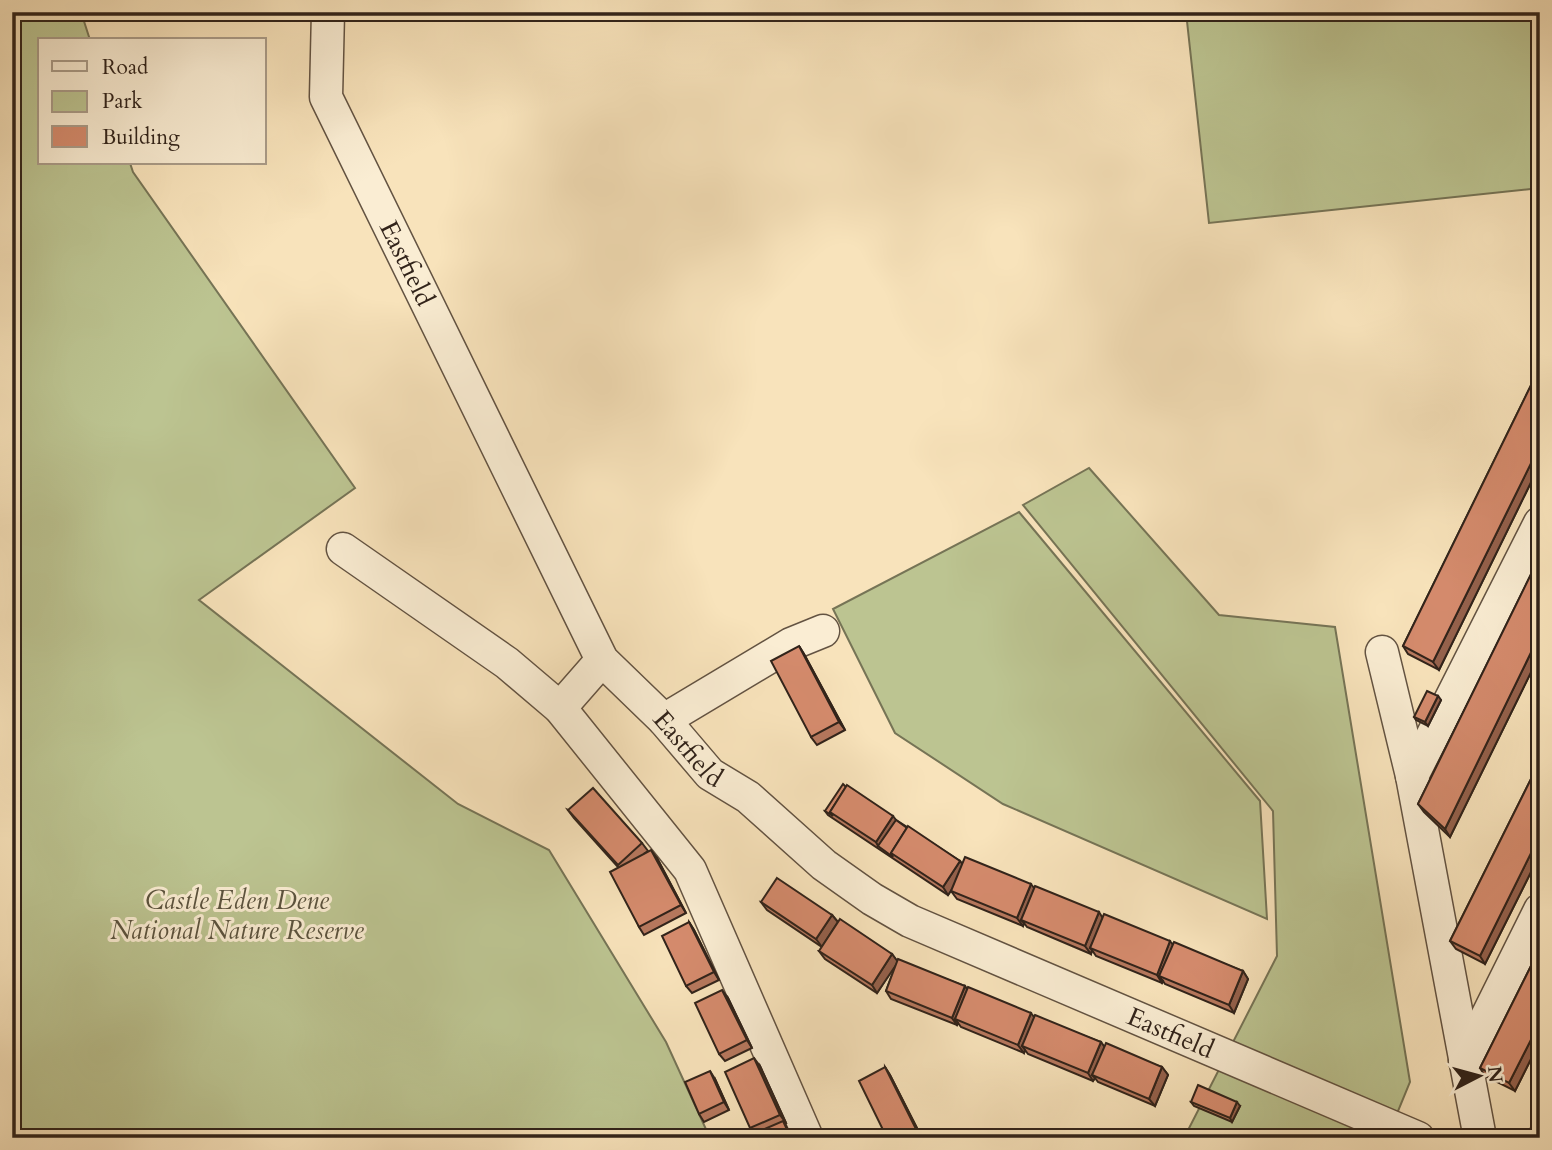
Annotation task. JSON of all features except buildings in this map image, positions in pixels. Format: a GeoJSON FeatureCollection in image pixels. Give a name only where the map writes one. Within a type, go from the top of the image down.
{"type":"FeatureCollection","features":[{"type":"Feature","properties":{"kind":"street","name":"Eastfield"},"geometry":{"type":"LineString","coordinates":[[328,12],[326,96],[602,660],[664,720],[710,774],[748,797],[824,865],[872,899],[910,921],[1418,1138]]}},
{"type":"Feature","properties":{"kind":"street"},"geometry":{"type":"LineString","coordinates":[[1412,776],[1540,523]]}},
{"type":"Feature","properties":{"kind":"street"},"geometry":{"type":"LineString","coordinates":[[343,549],[507,663],[561,708],[690,870],[807,1138]]}},
{"type":"Feature","properties":{"kind":"street"},"geometry":{"type":"LineString","coordinates":[[664,720],[791,644],[824,631]]}},
{"type":"Feature","properties":{"kind":"street"},"geometry":{"type":"LineString","coordinates":[[1382,652],[1412,776],[1480,1138]]}},
{"type":"Feature","properties":{"kind":"street"},"geometry":{"type":"LineString","coordinates":[[561,708],[602,660]]}},
{"type":"Feature","properties":{"kind":"street"},"geometry":{"type":"LineString","coordinates":[[1465,1061],[1540,910]]}},
{"type":"Feature","properties":{"kind":"green space","name":"Castle Eden Dene National Nature Reserve"},"geometry":{"type":"Polygon","coordinates":[[[12,12],[81,12],[89,38],[38,38],[38,164],[130,164],[133,172],[355,488],[199,600],[458,804],[549,850],[666,1042],[710,1138],[12,1138],[12,12]]]}},
{"type":"Feature","properties":{"kind":"green space"},"geometry":{"type":"Polygon","coordinates":[[[1186,12],[1540,12],[1540,188],[1209,223],[1186,12]]]}},
{"type":"Feature","properties":{"kind":"green space"},"geometry":{"type":"Polygon","coordinates":[[[1089,468],[1219,615],[1335,627],[1410,1082],[1387,1138],[1184,1138],[1277,956],[1273,811],[1023,505],[1089,468]]]}},
{"type":"Feature","properties":{"kind":"green space"},"geometry":{"type":"Polygon","coordinates":[[[1019,512],[1260,801],[1267,919],[1003,804],[895,733],[833,609],[1019,512]]]}}]}
